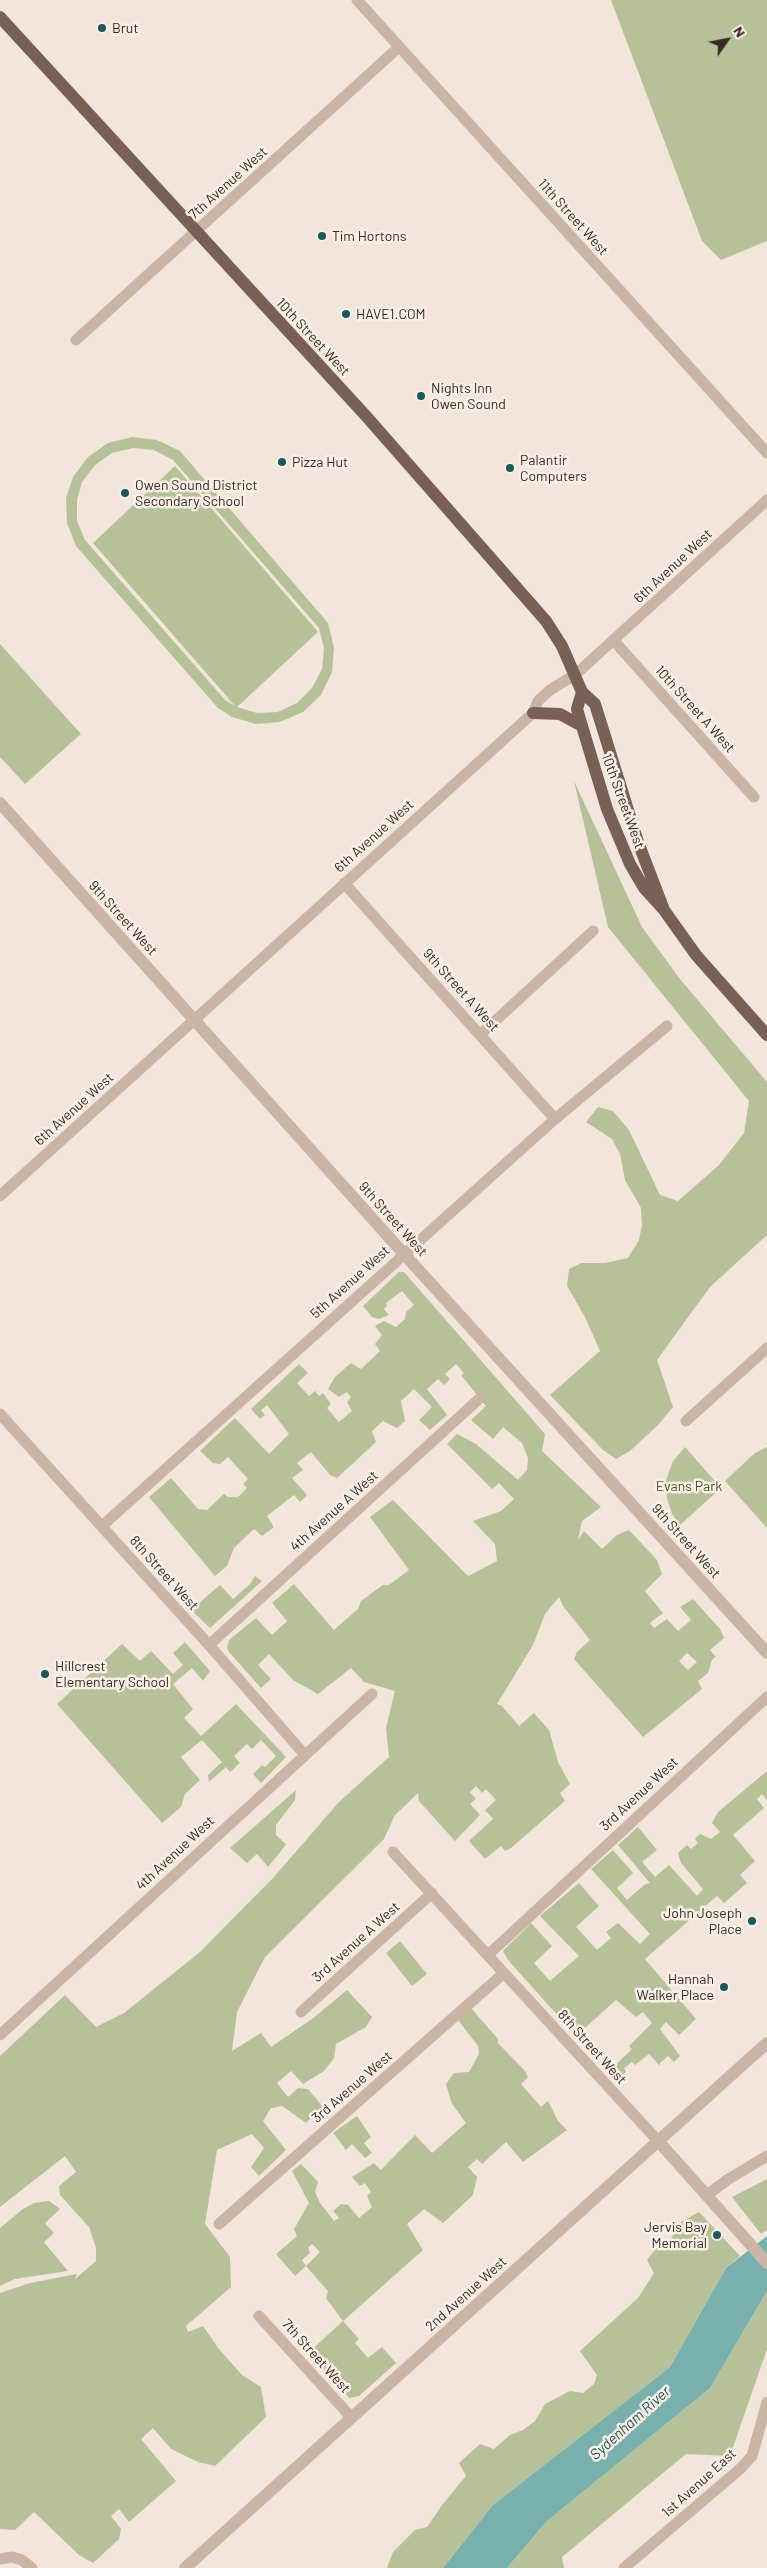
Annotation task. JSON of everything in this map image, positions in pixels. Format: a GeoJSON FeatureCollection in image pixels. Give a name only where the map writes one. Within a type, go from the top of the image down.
{"type":"FeatureCollection","features":[{"type":"Feature","properties":{"kind":"main road","name":"10th Street West"},"geometry":{"type":"LineString","coordinates":[[0,17],[366,416],[526,596],[562,646],[576,674],[582,692],[595,704],[636,835],[664,910]]}},
{"type":"Feature","properties":{"kind":"main road","name":"10th Street West"},"geometry":{"type":"LineString","coordinates":[[582,692],[577,709],[608,809],[622,846],[644,888],[664,910],[696,955],[767,1035]]}},
{"type":"Feature","properties":{"kind":"main road"},"geometry":{"type":"LineString","coordinates":[[533,713],[560,714],[582,726]]}},
{"type":"Feature","properties":{"kind":"street","name":"11th Street West"},"geometry":{"type":"LineString","coordinates":[[357,0],[767,453]]}},
{"type":"Feature","properties":{"kind":"street","name":"7th Avenue West"},"geometry":{"type":"LineString","coordinates":[[76,340],[399,47]]}},
{"type":"Feature","properties":{"kind":"street","name":"6th Avenue West"},"geometry":{"type":"LineString","coordinates":[[0,1196],[533,713],[538,701],[550,690],[576,674],[767,500]]}},
{"type":"Feature","properties":{"kind":"street","name":"10th Street A West"},"geometry":{"type":"LineString","coordinates":[[614,640],[754,797]]}},
{"type":"Feature","properties":{"kind":"street","name":"9th Street West"},"geometry":{"type":"LineString","coordinates":[[0,803],[404,1254],[767,1653]]}},
{"type":"Feature","properties":{"kind":"street","name":"9th Street A West"},"geometry":{"type":"LineString","coordinates":[[344,883],[555,1119]]}},
{"type":"Feature","properties":{"kind":"street"},"geometry":{"type":"LineString","coordinates":[[481,1034],[593,931]]}},
{"type":"Feature","properties":{"kind":"street","name":"5th Avenue West"},"geometry":{"type":"LineString","coordinates":[[102,1526],[555,1119],[667,1026]]}},
{"type":"Feature","properties":{"kind":"street"},"geometry":{"type":"LineString","coordinates":[[686,1421],[767,1348]]}},
{"type":"Feature","properties":{"kind":"street","name":"4th Avenue A West"},"geometry":{"type":"LineString","coordinates":[[209,1645],[479,1399]]}},
{"type":"Feature","properties":{"kind":"street","name":"8th Street West"},"geometry":{"type":"LineString","coordinates":[[0,1414],[209,1645],[304,1754]]}},
{"type":"Feature","properties":{"kind":"street","name":"4th Avenue West"},"geometry":{"type":"LineString","coordinates":[[1,2032],[372,1694]]}},
{"type":"Feature","properties":{"kind":"street","name":"3rd Avenue West"},"geometry":{"type":"LineString","coordinates":[[488,1954],[767,1697]]}},
{"type":"Feature","properties":{"kind":"street","name":"8th Street West"},"geometry":{"type":"LineString","coordinates":[[394,1852],[767,2263]]}},
{"type":"Feature","properties":{"kind":"street","name":"3rd Avenue A West"},"geometry":{"type":"LineString","coordinates":[[301,2012],[432,1893]]}},
{"type":"Feature","properties":{"kind":"street","name":"3rd Avenue West"},"geometry":{"type":"LineString","coordinates":[[219,2224],[504,1973]]}},
{"type":"Feature","properties":{"kind":"street","name":"2nd Avenue West"},"geometry":{"type":"LineString","coordinates":[[185,2568],[767,2043]]}},
{"type":"Feature","properties":{"kind":"street"},"geometry":{"type":"LineString","coordinates":[[707,2195],[726,2180],[767,2156]]}},
{"type":"Feature","properties":{"kind":"street","name":"7th Street West"},"geometry":{"type":"LineString","coordinates":[[259,2316],[351,2417]]}},
{"type":"Feature","properties":{"kind":"street","name":"1st Avenue East"},"geometry":{"type":"LineString","coordinates":[[624,2568],[740,2469],[752,2456],[767,2402]]}},
{"type":"Feature","properties":{"kind":"street"},"geometry":{"type":"LineString","coordinates":[[0,2559],[12,2557],[22,2560],[32,2568]]}},
{"type":"Feature","properties":{"kind":"green space"},"geometry":{"type":"Polygon","coordinates":[[[611,0],[767,0],[767,241],[721,260],[702,241],[611,0]]]}},
{"type":"Feature","properties":{"kind":"green space"},"geometry":{"type":"Polygon","coordinates":[[[132,437],[157,440],[180,451],[328,623],[334,648],[332,672],[321,695],[303,712],[280,722],[256,724],[232,717],[218,708],[76,546],[67,523],[66,498],[73,477],[88,457],[108,443],[132,437]],[[133,448],[112,453],[95,465],[82,482],[77,500],[77,521],[85,540],[225,700],[235,706],[93,543],[175,466],[318,632],[237,707],[257,713],[278,712],[297,703],[312,688],[322,669],[324,648],[319,628],[173,460],[154,450],[133,448]]]}},
{"type":"Feature","properties":{"kind":"green space"},"geometry":{"type":"Polygon","coordinates":[[[0,644],[81,734],[25,784],[0,757],[0,644]]]}},
{"type":"Feature","properties":{"kind":"green space"},"geometry":{"type":"Polygon","coordinates":[[[574,781],[642,927],[680,979],[767,1082],[767,1235],[710,1287],[657,1360],[673,1407],[658,1425],[630,1451],[616,1459],[603,1450],[550,1395],[600,1351],[585,1317],[567,1286],[569,1269],[581,1263],[605,1263],[628,1258],[639,1240],[642,1225],[641,1208],[625,1180],[620,1154],[612,1139],[586,1122],[598,1107],[613,1111],[629,1130],[660,1195],[678,1201],[719,1165],[744,1133],[749,1101],[608,927],[574,781]]]}},
{"type":"Feature","properties":{"kind":"green space"},"geometry":{"type":"Polygon","coordinates":[[[399,1272],[404,1272],[545,1434],[542,1451],[601,1507],[582,1521],[578,1540],[584,1531],[602,1549],[617,1535],[629,1530],[657,1560],[662,1574],[645,1591],[663,1613],[650,1623],[654,1628],[667,1619],[678,1631],[691,1620],[680,1607],[693,1599],[720,1629],[724,1638],[710,1650],[716,1657],[712,1660],[708,1673],[698,1681],[702,1689],[643,1737],[574,1659],[577,1652],[590,1640],[563,1606],[559,1597],[545,1614],[533,1645],[497,1704],[502,1706],[519,1726],[534,1713],[549,1730],[558,1762],[570,1784],[560,1793],[565,1801],[511,1848],[505,1851],[501,1846],[485,1859],[469,1841],[493,1819],[485,1810],[496,1800],[486,1789],[482,1793],[476,1786],[470,1792],[476,1799],[470,1804],[480,1815],[455,1841],[419,1801],[418,1793],[395,1815],[384,1839],[265,1957],[237,2012],[232,2051],[261,2033],[271,2047],[312,2019],[347,1990],[372,2017],[366,2027],[336,2044],[334,2058],[324,2071],[303,2084],[291,2071],[277,2083],[288,2097],[298,2088],[308,2089],[323,2107],[306,2123],[282,2106],[271,2108],[263,2121],[286,2150],[259,2176],[251,2167],[264,2148],[252,2134],[217,2150],[205,2224],[230,2257],[231,2287],[186,2326],[188,2332],[203,2326],[218,2348],[242,2375],[261,2387],[266,2417],[215,2466],[198,2462],[171,2449],[153,2428],[141,2439],[176,2481],[129,2522],[119,2509],[111,2516],[121,2529],[119,2539],[93,2563],[79,2555],[34,2512],[15,2530],[0,2529],[0,2293],[30,2283],[77,2274],[75,2279],[96,2261],[96,2248],[89,2227],[60,2195],[59,2186],[76,2172],[65,2156],[0,2207],[0,2056],[65,1995],[96,2027],[124,2013],[200,1952],[273,1878],[339,1802],[389,1757],[386,1728],[395,1691],[364,1682],[351,1668],[318,1694],[293,1680],[269,1654],[258,1665],[271,1679],[261,1688],[229,1652],[227,1648],[229,1640],[256,1618],[272,1635],[287,1621],[272,1603],[294,1584],[334,1630],[358,1609],[361,1601],[383,1585],[389,1585],[409,1570],[370,1517],[393,1500],[468,1576],[497,1561],[495,1544],[473,1521],[501,1511],[514,1499],[499,1483],[492,1489],[447,1444],[457,1434],[476,1444],[518,1480],[527,1470],[528,1458],[522,1443],[503,1427],[493,1439],[471,1420],[486,1406],[461,1375],[464,1373],[456,1364],[445,1374],[450,1379],[444,1385],[438,1379],[427,1389],[447,1415],[430,1430],[419,1420],[432,1407],[414,1389],[401,1401],[405,1421],[397,1428],[383,1421],[372,1431],[376,1442],[337,1478],[330,1475],[311,1452],[297,1463],[303,1470],[292,1478],[307,1495],[300,1502],[294,1495],[267,1516],[274,1527],[262,1536],[254,1529],[234,1548],[227,1566],[215,1576],[149,1497],[171,1478],[198,1509],[207,1510],[224,1494],[228,1497],[238,1497],[247,1488],[243,1484],[248,1479],[228,1457],[220,1464],[213,1463],[200,1451],[235,1418],[269,1454],[289,1434],[267,1405],[261,1410],[265,1415],[260,1419],[251,1409],[299,1364],[308,1373],[297,1383],[309,1396],[315,1391],[319,1396],[323,1393],[331,1404],[327,1408],[339,1422],[352,1411],[347,1402],[351,1397],[347,1392],[339,1397],[328,1389],[335,1377],[351,1363],[361,1369],[380,1351],[375,1344],[382,1335],[375,1326],[384,1321],[396,1327],[405,1319],[406,1312],[414,1305],[402,1291],[386,1303],[387,1306],[384,1309],[389,1315],[379,1319],[372,1317],[363,1306],[399,1272]],[[687,1653],[679,1661],[688,1670],[697,1662],[687,1653]]]}},
{"type":"Feature","properties":{"kind":"green space","name":"Evans Park"},"geometry":{"type":"Polygon","coordinates":[[[685,1447],[721,1488],[680,1525],[672,1514],[665,1483],[673,1461],[685,1447]]]}},
{"type":"Feature","properties":{"kind":"green space"},"geometry":{"type":"Polygon","coordinates":[[[767,1447],[767,1528],[725,1481],[755,1453],[767,1447]]]}},
{"type":"Feature","properties":{"kind":"green space"},"geometry":{"type":"Polygon","coordinates":[[[255,1576],[262,1581],[210,1628],[191,1610],[220,1585],[233,1599],[250,1584],[255,1576]]]}},
{"type":"Feature","properties":{"kind":"green space"},"geometry":{"type":"Polygon","coordinates":[[[185,1642],[210,1671],[203,1681],[192,1668],[173,1684],[193,1709],[184,1718],[201,1736],[236,1704],[286,1757],[261,1783],[253,1774],[262,1765],[265,1767],[276,1756],[261,1740],[252,1749],[247,1744],[234,1756],[240,1763],[230,1772],[226,1767],[209,1782],[208,1775],[222,1762],[202,1740],[181,1757],[200,1780],[185,1794],[181,1807],[162,1823],[57,1704],[122,1644],[140,1661],[151,1651],[173,1674],[183,1665],[173,1653],[185,1642]]]}},
{"type":"Feature","properties":{"kind":"green space"},"geometry":{"type":"Polygon","coordinates":[[[767,1771],[767,1800],[762,1794],[757,1799],[764,1808],[733,1835],[755,1861],[740,1875],[747,1883],[724,1903],[717,1896],[645,1959],[696,2019],[679,2035],[666,2022],[660,2029],[680,2056],[674,2062],[668,2056],[660,2063],[660,2066],[649,2054],[635,2065],[632,2062],[624,2068],[626,2072],[618,2080],[609,2071],[632,2049],[629,2046],[652,2023],[643,2012],[636,2017],[616,2000],[576,2036],[508,1960],[503,1951],[531,1923],[552,1946],[534,1963],[550,1981],[579,1956],[540,1916],[579,1883],[599,1906],[576,1927],[597,1950],[611,1938],[606,1932],[618,1923],[640,1944],[650,1934],[591,1869],[613,1850],[633,1873],[617,1888],[627,1900],[644,1885],[650,1883],[618,1845],[638,1827],[657,1850],[642,1862],[655,1877],[669,1865],[697,1896],[703,1889],[681,1863],[678,1853],[687,1845],[691,1849],[698,1843],[695,1839],[700,1834],[711,1839],[720,1832],[712,1823],[718,1812],[767,1771]]]}},
{"type":"Feature","properties":{"kind":"green space"},"geometry":{"type":"Polygon","coordinates":[[[296,1790],[295,1800],[276,1825],[276,1835],[286,1844],[268,1867],[257,1854],[247,1863],[230,1848],[296,1790]]]}},
{"type":"Feature","properties":{"kind":"green space"},"geometry":{"type":"Polygon","coordinates":[[[400,1941],[427,1974],[412,1986],[386,1953],[400,1941]]]}},
{"type":"Feature","properties":{"kind":"green space"},"geometry":{"type":"Polygon","coordinates":[[[471,2008],[498,2039],[498,2043],[525,2071],[528,2077],[521,2084],[541,2107],[548,2101],[558,2121],[567,2130],[523,2162],[506,2142],[482,2164],[477,2159],[468,2167],[477,2177],[473,2195],[443,2223],[424,2209],[407,2224],[423,2250],[343,2321],[326,2298],[328,2291],[306,2266],[295,2276],[276,2254],[297,2236],[294,2229],[309,2203],[292,2171],[301,2164],[318,2182],[315,2192],[320,2203],[334,2221],[339,2218],[333,2211],[341,2204],[348,2205],[359,2218],[372,2207],[367,2196],[371,2192],[365,2183],[360,2186],[352,2177],[374,2163],[381,2170],[415,2135],[432,2153],[466,2123],[452,2104],[446,2084],[454,2073],[469,2072],[479,2054],[478,2046],[458,2020],[471,2008]],[[312,2244],[308,2248],[310,2253],[302,2260],[306,2266],[320,2252],[312,2244]]]}},
{"type":"Feature","properties":{"kind":"green space"},"geometry":{"type":"Polygon","coordinates":[[[357,2116],[371,2137],[364,2143],[372,2153],[365,2158],[352,2144],[346,2150],[333,2133],[357,2116]]]}},
{"type":"Feature","properties":{"kind":"green space"},"geometry":{"type":"Polygon","coordinates":[[[767,2179],[767,2230],[761,2234],[732,2197],[767,2179]]]}},
{"type":"Feature","properties":{"kind":"green space"},"geometry":{"type":"Polygon","coordinates":[[[49,2201],[60,2209],[45,2223],[54,2233],[44,2242],[68,2271],[15,2279],[0,2286],[0,2228],[23,2209],[34,2203],[49,2201]]]}},
{"type":"Feature","properties":{"kind":"green space"},"geometry":{"type":"Polygon","coordinates":[[[699,2212],[740,2256],[726,2268],[670,2367],[493,2505],[443,2568],[387,2568],[393,2552],[415,2530],[427,2527],[466,2476],[459,2463],[480,2444],[494,2449],[510,2435],[523,2430],[535,2421],[545,2404],[570,2391],[583,2393],[594,2384],[597,2375],[580,2351],[638,2298],[654,2273],[647,2260],[661,2241],[671,2239],[674,2233],[670,2228],[699,2212]]]}},
{"type":"Feature","properties":{"kind":"green space"},"geometry":{"type":"Polygon","coordinates":[[[767,2291],[767,2349],[730,2456],[686,2454],[562,2557],[564,2568],[507,2568],[546,2522],[710,2388],[767,2291]]]}},
{"type":"Feature","properties":{"kind":"green space"},"geometry":{"type":"Polygon","coordinates":[[[343,2321],[359,2339],[355,2343],[368,2358],[382,2347],[396,2363],[359,2396],[349,2398],[309,2352],[343,2321]]]}},
{"type":"Feature","properties":{"kind":"water","name":"Sydenham River"},"geometry":{"type":"Polygon","coordinates":[[[767,2236],[767,2291],[710,2388],[546,2522],[507,2568],[443,2568],[493,2505],[670,2367],[726,2268],[767,2236]]]}},
{"type":"Feature","properties":{"kind":"place","name":"Brut"},"geometry":{"type":"Point","coordinates":[102,28]}},
{"type":"Feature","properties":{"kind":"place","name":"Tim Hortons"},"geometry":{"type":"Point","coordinates":[322,236]}},
{"type":"Feature","properties":{"kind":"place","name":"HAVE1.COM"},"geometry":{"type":"Point","coordinates":[346,314]}},
{"type":"Feature","properties":{"kind":"place","name":"Nights Inn Owen Sound"},"geometry":{"type":"Point","coordinates":[421,396]}},
{"type":"Feature","properties":{"kind":"place","name":"Pizza Hut"},"geometry":{"type":"Point","coordinates":[282,462]}},
{"type":"Feature","properties":{"kind":"place","name":"Palantir Computers"},"geometry":{"type":"Point","coordinates":[510,468]}},
{"type":"Feature","properties":{"kind":"place","name":"Owen Sound District Secondary School"},"geometry":{"type":"Point","coordinates":[125,493]}},
{"type":"Feature","properties":{"kind":"place","name":"Hillcrest Elementary School"},"geometry":{"type":"Point","coordinates":[45,1674]}},
{"type":"Feature","properties":{"kind":"place","name":"John Joseph Place"},"geometry":{"type":"Point","coordinates":[752,1921]}},
{"type":"Feature","properties":{"kind":"place","name":"Hannah Walker Place"},"geometry":{"type":"Point","coordinates":[724,1987]}},
{"type":"Feature","properties":{"kind":"place","name":"Jervis Bay Memorial"},"geometry":{"type":"Point","coordinates":[717,2235]}}]}
